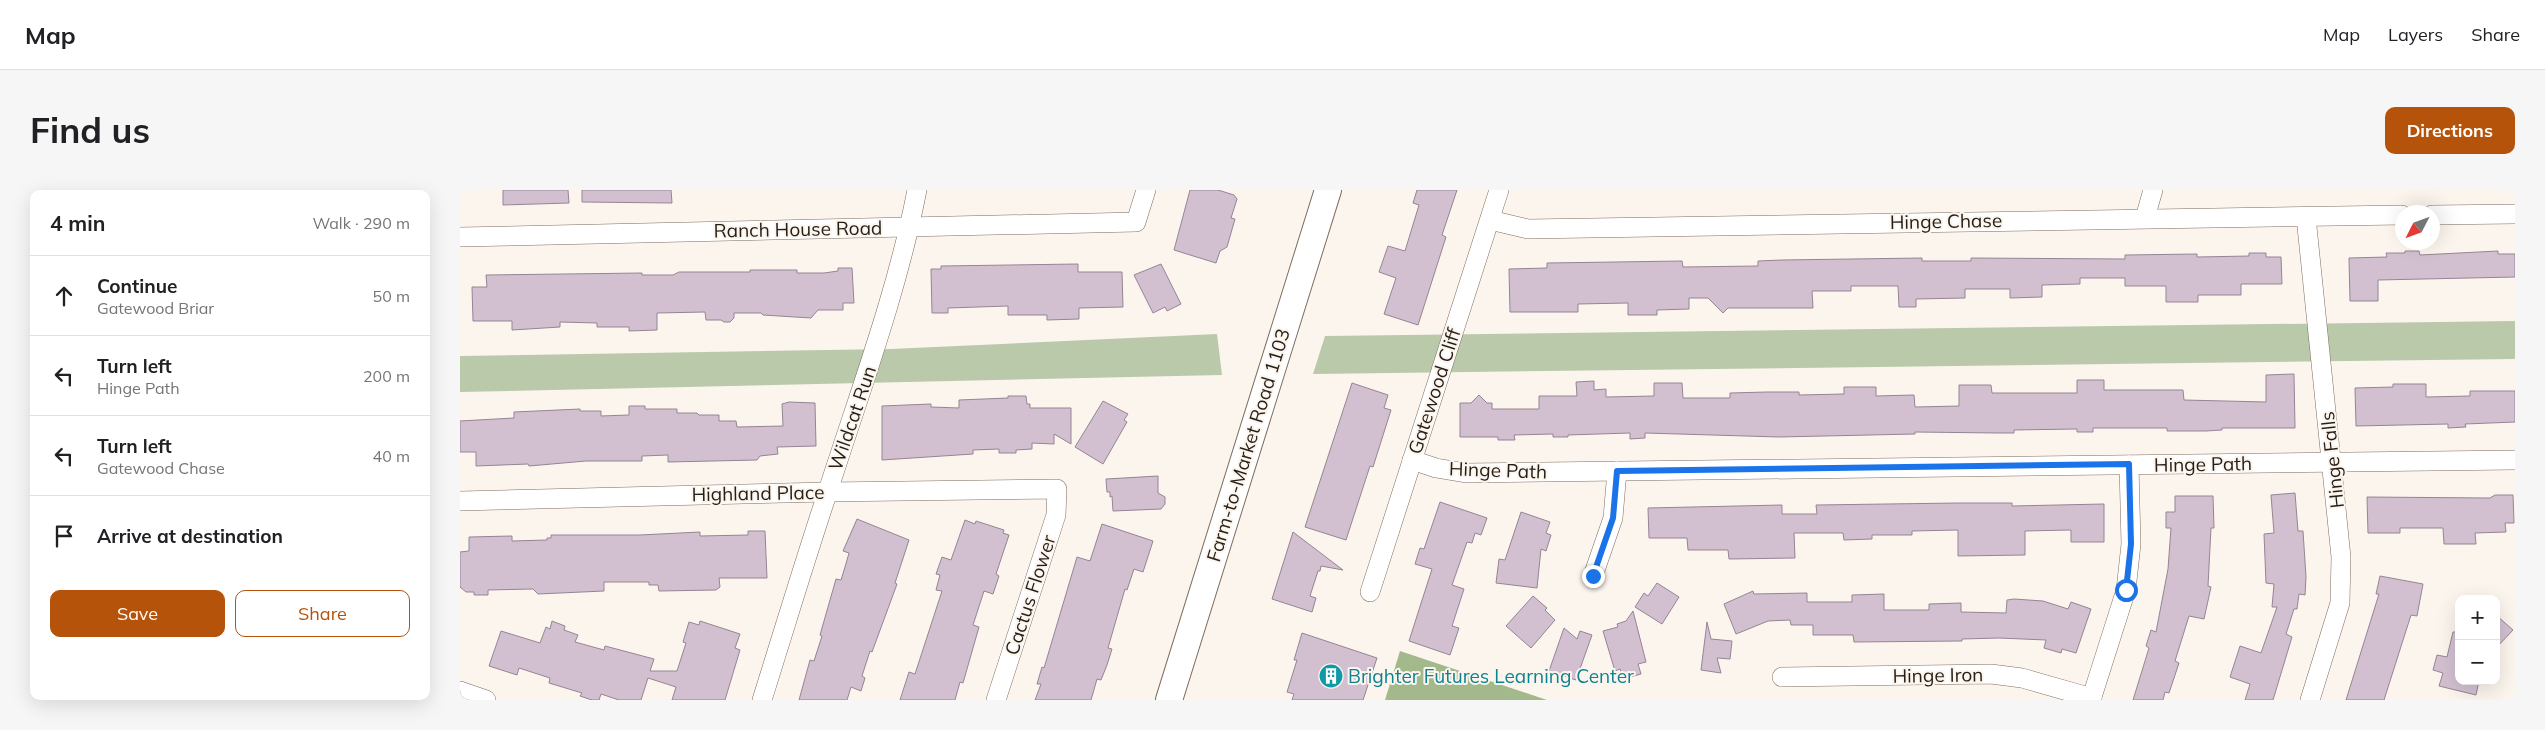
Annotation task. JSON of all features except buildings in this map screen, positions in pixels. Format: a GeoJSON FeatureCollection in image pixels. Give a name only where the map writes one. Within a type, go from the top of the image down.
{"type":"FeatureCollection","features":[{"type":"Feature","properties":{"kind":"main road","name":"Farm-to-Market Road 1103"},"geometry":{"type":"LineString","coordinates":[[1169,700],[1328,190]]}},
{"type":"Feature","properties":{"kind":"street","name":"Wildcat Run"},"geometry":{"type":"LineString","coordinates":[[762,700],[827,492],[878,341],[910,227],[917,190]]}},
{"type":"Feature","properties":{"kind":"street","name":"Ranch House Road"},"geometry":{"type":"LineString","coordinates":[[460,237],[1136,222],[1146,190]]}},
{"type":"Feature","properties":{"kind":"street","name":"Gatewood Cliff"},"geometry":{"type":"LineString","coordinates":[[1370,592],[1499,190]]}},
{"type":"Feature","properties":{"kind":"street"},"geometry":{"type":"LineString","coordinates":[[2144,218],[2153,190]]}},
{"type":"Feature","properties":{"kind":"street"},"geometry":{"type":"LineString","coordinates":[[2440,215],[2515,214]]}},
{"type":"Feature","properties":{"kind":"street","name":"Hinge Chase"},"geometry":{"type":"LineString","coordinates":[[1490,220],[1528,229],[2144,218],[2395,216]]}},
{"type":"Feature","properties":{"kind":"street","name":"Hinge Falls"},"geometry":{"type":"LineString","coordinates":[[2306,217],[2333,462],[2341,557],[2340,603],[2310,700]]}},
{"type":"Feature","properties":{"kind":"street","name":"Hinge Path"},"geometry":{"type":"LineString","coordinates":[[1412,460],[1436,468],[1466,473],[2515,460]]}},
{"type":"Feature","properties":{"kind":"street"},"geometry":{"type":"LineString","coordinates":[[2091,699],[2126,590],[2131,544],[2129,464]]}},
{"type":"Feature","properties":{"kind":"street"},"geometry":{"type":"LineString","coordinates":[[1593,576],[1613,518],[1617,471]]}},
{"type":"Feature","properties":{"kind":"street","name":"Highland Place"},"geometry":{"type":"LineString","coordinates":[[460,501],[827,492],[1057,489]]}},
{"type":"Feature","properties":{"kind":"street","name":"Cactus Flower"},"geometry":{"type":"LineString","coordinates":[[996,700],[1056,515],[1057,489]]}},
{"type":"Feature","properties":{"kind":"street","name":"Hinge Iron"},"geometry":{"type":"LineString","coordinates":[[1782,677],[1991,674],[2022,678],[2091,699]]}},
{"type":"Feature","properties":{"kind":"street"},"geometry":{"type":"LineString","coordinates":[[460,692],[486,700]]}},
{"type":"Feature","properties":{"kind":"green space"},"geometry":{"type":"Polygon","coordinates":[[[2515,321],[2515,359],[1313,374],[1325,336],[2515,321]]]}},
{"type":"Feature","properties":{"kind":"green space"},"geometry":{"type":"Polygon","coordinates":[[[1217,334],[1222,375],[460,392],[460,356],[891,349],[1217,334]]]}},
{"type":"Feature","properties":{"kind":"green space"},"geometry":{"type":"Polygon","coordinates":[[[1400,651],[1547,700],[1385,700],[1400,651]]]}},
{"type":"Feature","properties":{"kind":"place","name":"Brighter Futures Learning Center"},"geometry":{"type":"Point","coordinates":[1331,676]}},
{"type":"Feature","properties":{"kind":"route"},"geometry":{"type":"LineString","coordinates":[[1593,576],[1613,518],[1617,471],[2129,464],[2131,544],[2126,590]]}}]}
